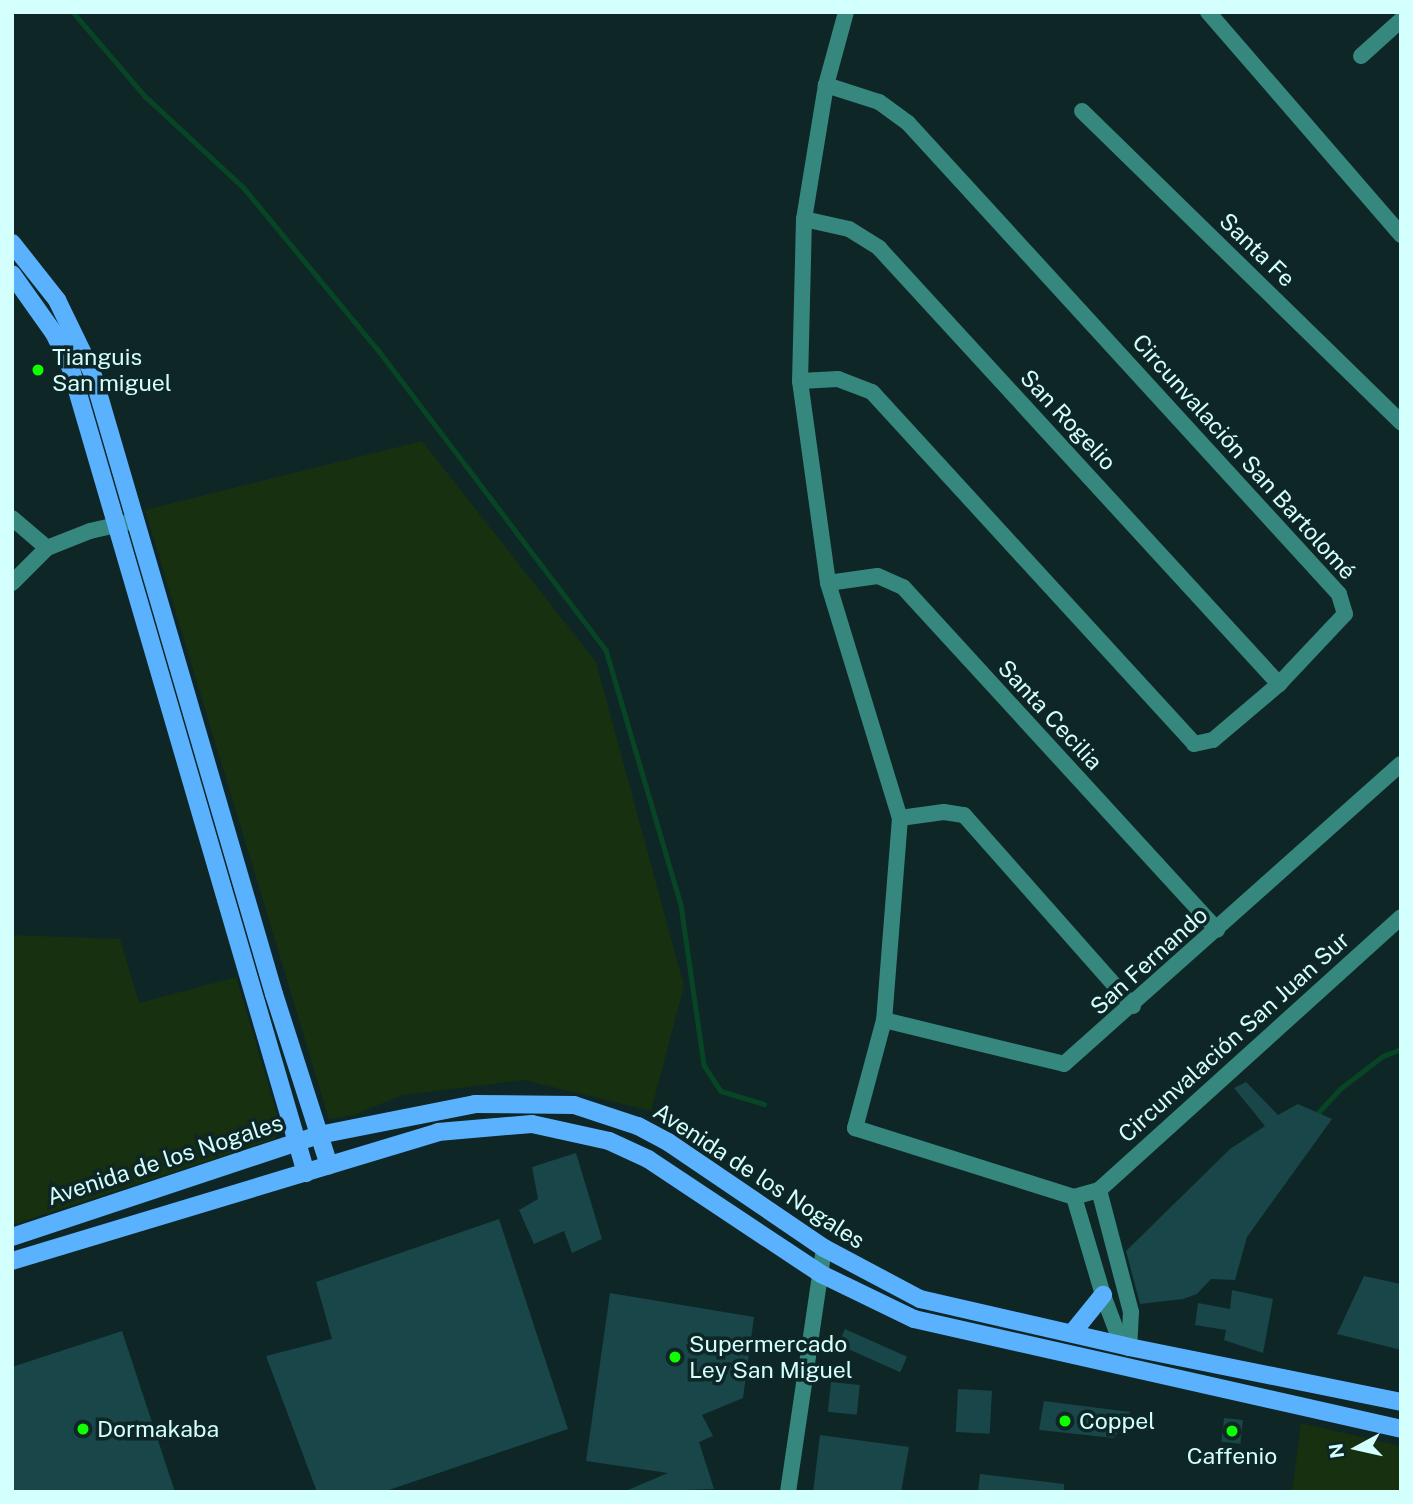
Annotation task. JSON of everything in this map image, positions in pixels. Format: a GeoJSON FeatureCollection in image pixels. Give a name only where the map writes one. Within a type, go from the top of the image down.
{"type":"FeatureCollection","features":[{"type":"Feature","properties":{"kind":"main road"},"geometry":{"type":"LineString","coordinates":[[12,243],[74,332],[92,372],[274,994],[329,1166]]}},
{"type":"Feature","properties":{"kind":"main road"},"geometry":{"type":"LineString","coordinates":[[12,275],[54,333],[70,366],[113,526],[306,1173]]}},
{"type":"Feature","properties":{"kind":"main road"},"geometry":{"type":"LineString","coordinates":[[254,1001],[274,994]]}},
{"type":"Feature","properties":{"kind":"main road","name":"Avenida de los Nogales"},"geometry":{"type":"LineString","coordinates":[[12,1237],[319,1135],[475,1104],[574,1105],[638,1126],[678,1148],[824,1248],[898,1290],[941,1306],[1073,1332],[1129,1348],[1401,1402]]}},
{"type":"Feature","properties":{"kind":"main road","name":"Avenida de los Nogales"},"geometry":{"type":"LineString","coordinates":[[12,1261],[438,1132],[495,1124],[568,1131],[648,1158],[821,1274],[937,1327],[1401,1429]]}},
{"type":"Feature","properties":{"kind":"main road"},"geometry":{"type":"LineString","coordinates":[[1073,1332],[1103,1295]]}},
{"type":"Feature","properties":{"kind":"main road"},"geometry":{"type":"LineString","coordinates":[[1098,1362],[1129,1348],[1164,1376]]}},
{"type":"Feature","properties":{"kind":"street"},"geometry":{"type":"LineString","coordinates":[[846,12],[826,85],[804,219],[800,382],[828,583],[900,818],[884,1020],[855,1128],[1074,1197],[1103,1295],[1118,1335],[1129,1348]]}},
{"type":"Feature","properties":{"kind":"street"},"geometry":{"type":"LineString","coordinates":[[1208,12],[1401,235]]}},
{"type":"Feature","properties":{"kind":"street"},"geometry":{"type":"LineString","coordinates":[[1361,56],[1401,20]]}},
{"type":"Feature","properties":{"kind":"street","name":"Circunvalación San Bartolomé"},"geometry":{"type":"LineString","coordinates":[[800,382],[838,379],[872,392],[1194,744],[1213,740],[1279,684],[1341,624],[1345,604],[1339,594],[908,123],[879,102],[826,85]]}},
{"type":"Feature","properties":{"kind":"street","name":"Santa Fe"},"geometry":{"type":"LineString","coordinates":[[1082,111],[1401,422]]}},
{"type":"Feature","properties":{"kind":"street","name":"San Rogelio"},"geometry":{"type":"LineString","coordinates":[[804,219],[849,229],[879,248],[1279,684]]}},
{"type":"Feature","properties":{"kind":"street"},"geometry":{"type":"LineString","coordinates":[[12,518],[47,548]]}},
{"type":"Feature","properties":{"kind":"street"},"geometry":{"type":"LineString","coordinates":[[12,583],[47,548],[134,521]]}},
{"type":"Feature","properties":{"kind":"street","name":"Santa Cecilia"},"geometry":{"type":"LineString","coordinates":[[828,583],[878,576],[903,587],[1217,930]]}},
{"type":"Feature","properties":{"kind":"street","name":"San Fernando"},"geometry":{"type":"LineString","coordinates":[[884,1020],[1064,1064],[1401,764]]}},
{"type":"Feature","properties":{"kind":"street"},"geometry":{"type":"LineString","coordinates":[[900,818],[944,812],[964,815],[1132,1006]]}},
{"type":"Feature","properties":{"kind":"street","name":"Circunvalación San Juan Sur"},"geometry":{"type":"LineString","coordinates":[[1074,1197],[1099,1190],[1401,917]]}},
{"type":"Feature","properties":{"kind":"street"},"geometry":{"type":"LineString","coordinates":[[1099,1190],[1131,1312],[1129,1348]]}},
{"type":"Feature","properties":{"kind":"street"},"geometry":{"type":"LineString","coordinates":[[788,1492],[824,1248]]}},
{"type":"Feature","properties":{"kind":"green space"},"geometry":{"type":"Polygon","coordinates":[[[422,441],[596,662],[684,986],[651,1111],[524,1080],[402,1095],[354,1115],[329,1119],[145,510],[422,441]]]}},
{"type":"Feature","properties":{"kind":"green space"},"geometry":{"type":"Polygon","coordinates":[[[12,935],[120,939],[139,1003],[236,977],[281,1126],[275,1139],[12,1225],[12,935]]]}},
{"type":"Feature","properties":{"kind":"green space"},"geometry":{"type":"Polygon","coordinates":[[[1301,1423],[1401,1446],[1401,1492],[1292,1492],[1301,1423]]]}},
{"type":"Feature","properties":{"kind":"building"},"geometry":{"type":"Polygon","coordinates":[[[1246,1082],[1278,1115],[1298,1104],[1332,1119],[1247,1237],[1235,1280],[1211,1279],[1197,1294],[1183,1299],[1140,1304],[1126,1251],[1230,1149],[1265,1126],[1234,1088],[1246,1082]]]}},
{"type":"Feature","properties":{"kind":"building"},"geometry":{"type":"Polygon","coordinates":[[[576,1153],[602,1239],[572,1253],[564,1231],[534,1244],[519,1210],[538,1199],[532,1167],[576,1153]]]}},
{"type":"Feature","properties":{"kind":"building"},"geometry":{"type":"Polygon","coordinates":[[[499,1219],[568,1429],[383,1492],[317,1492],[266,1356],[332,1339],[316,1282],[499,1219]]]}},
{"type":"Feature","properties":{"kind":"building"},"geometry":{"type":"Polygon","coordinates":[[[1364,1276],[1401,1284],[1401,1350],[1337,1334],[1364,1276]]]}},
{"type":"Feature","properties":{"kind":"building"},"geometry":{"type":"Polygon","coordinates":[[[1232,1290],[1273,1299],[1263,1353],[1224,1340],[1226,1330],[1195,1325],[1198,1303],[1230,1309],[1232,1290]]]}},
{"type":"Feature","properties":{"kind":"building","name":"Supermercado Ley San Miguel"},"geometry":{"type":"Polygon","coordinates":[[[610,1293],[754,1317],[743,1398],[702,1415],[713,1436],[699,1442],[714,1489],[623,1492],[668,1473],[586,1461],[610,1293]]]}},
{"type":"Feature","properties":{"kind":"building"},"geometry":{"type":"Polygon","coordinates":[[[845,1329],[907,1357],[900,1372],[838,1345],[845,1329]]]}},
{"type":"Feature","properties":{"kind":"building","name":"Dormakaba"},"geometry":{"type":"Polygon","coordinates":[[[122,1331],[175,1492],[12,1492],[12,1367],[122,1331]]]}},
{"type":"Feature","properties":{"kind":"building"},"geometry":{"type":"Polygon","coordinates":[[[831,1382],[860,1385],[857,1415],[828,1412],[831,1382]]]}},
{"type":"Feature","properties":{"kind":"building"},"geometry":{"type":"Polygon","coordinates":[[[958,1389],[992,1391],[990,1434],[956,1432],[958,1389]]]}},
{"type":"Feature","properties":{"kind":"building"},"geometry":{"type":"Polygon","coordinates":[[[1044,1401],[1130,1412],[1114,1438],[1039,1430],[1044,1401]]]}},
{"type":"Feature","properties":{"kind":"building","name":"Caffenio"},"geometry":{"type":"Polygon","coordinates":[[[1224,1418],[1243,1420],[1240,1444],[1221,1442],[1224,1418]]]}},
{"type":"Feature","properties":{"kind":"building"},"geometry":{"type":"Polygon","coordinates":[[[820,1435],[909,1447],[901,1492],[813,1492],[820,1435]]]}},
{"type":"Feature","properties":{"kind":"building"},"geometry":{"type":"Polygon","coordinates":[[[980,1474],[1064,1484],[1064,1492],[978,1492],[980,1474]]]}},
{"type":"Feature","properties":{"kind":"waterway"},"geometry":{"type":"LineString","coordinates":[[73,12],[145,96],[244,188],[379,351],[606,650],[681,905],[704,1065],[721,1091],[764,1104]]}},
{"type":"Feature","properties":{"kind":"waterway"},"geometry":{"type":"LineString","coordinates":[[1314,1117],[1341,1088],[1383,1056],[1401,1049]]}},
{"type":"Feature","properties":{"kind":"place","name":"Tianguis San miguel"},"geometry":{"type":"Point","coordinates":[38,370]}},
{"type":"Feature","properties":{"kind":"place","name":"Supermercado Ley San Miguel"},"geometry":{"type":"Point","coordinates":[675,1357]}},
{"type":"Feature","properties":{"kind":"place","name":"Coppel"},"geometry":{"type":"Point","coordinates":[1065,1421]}},
{"type":"Feature","properties":{"kind":"place","name":"Dormakaba"},"geometry":{"type":"Point","coordinates":[83,1429]}},
{"type":"Feature","properties":{"kind":"place","name":"Caffenio"},"geometry":{"type":"Point","coordinates":[1232,1431]}}]}
